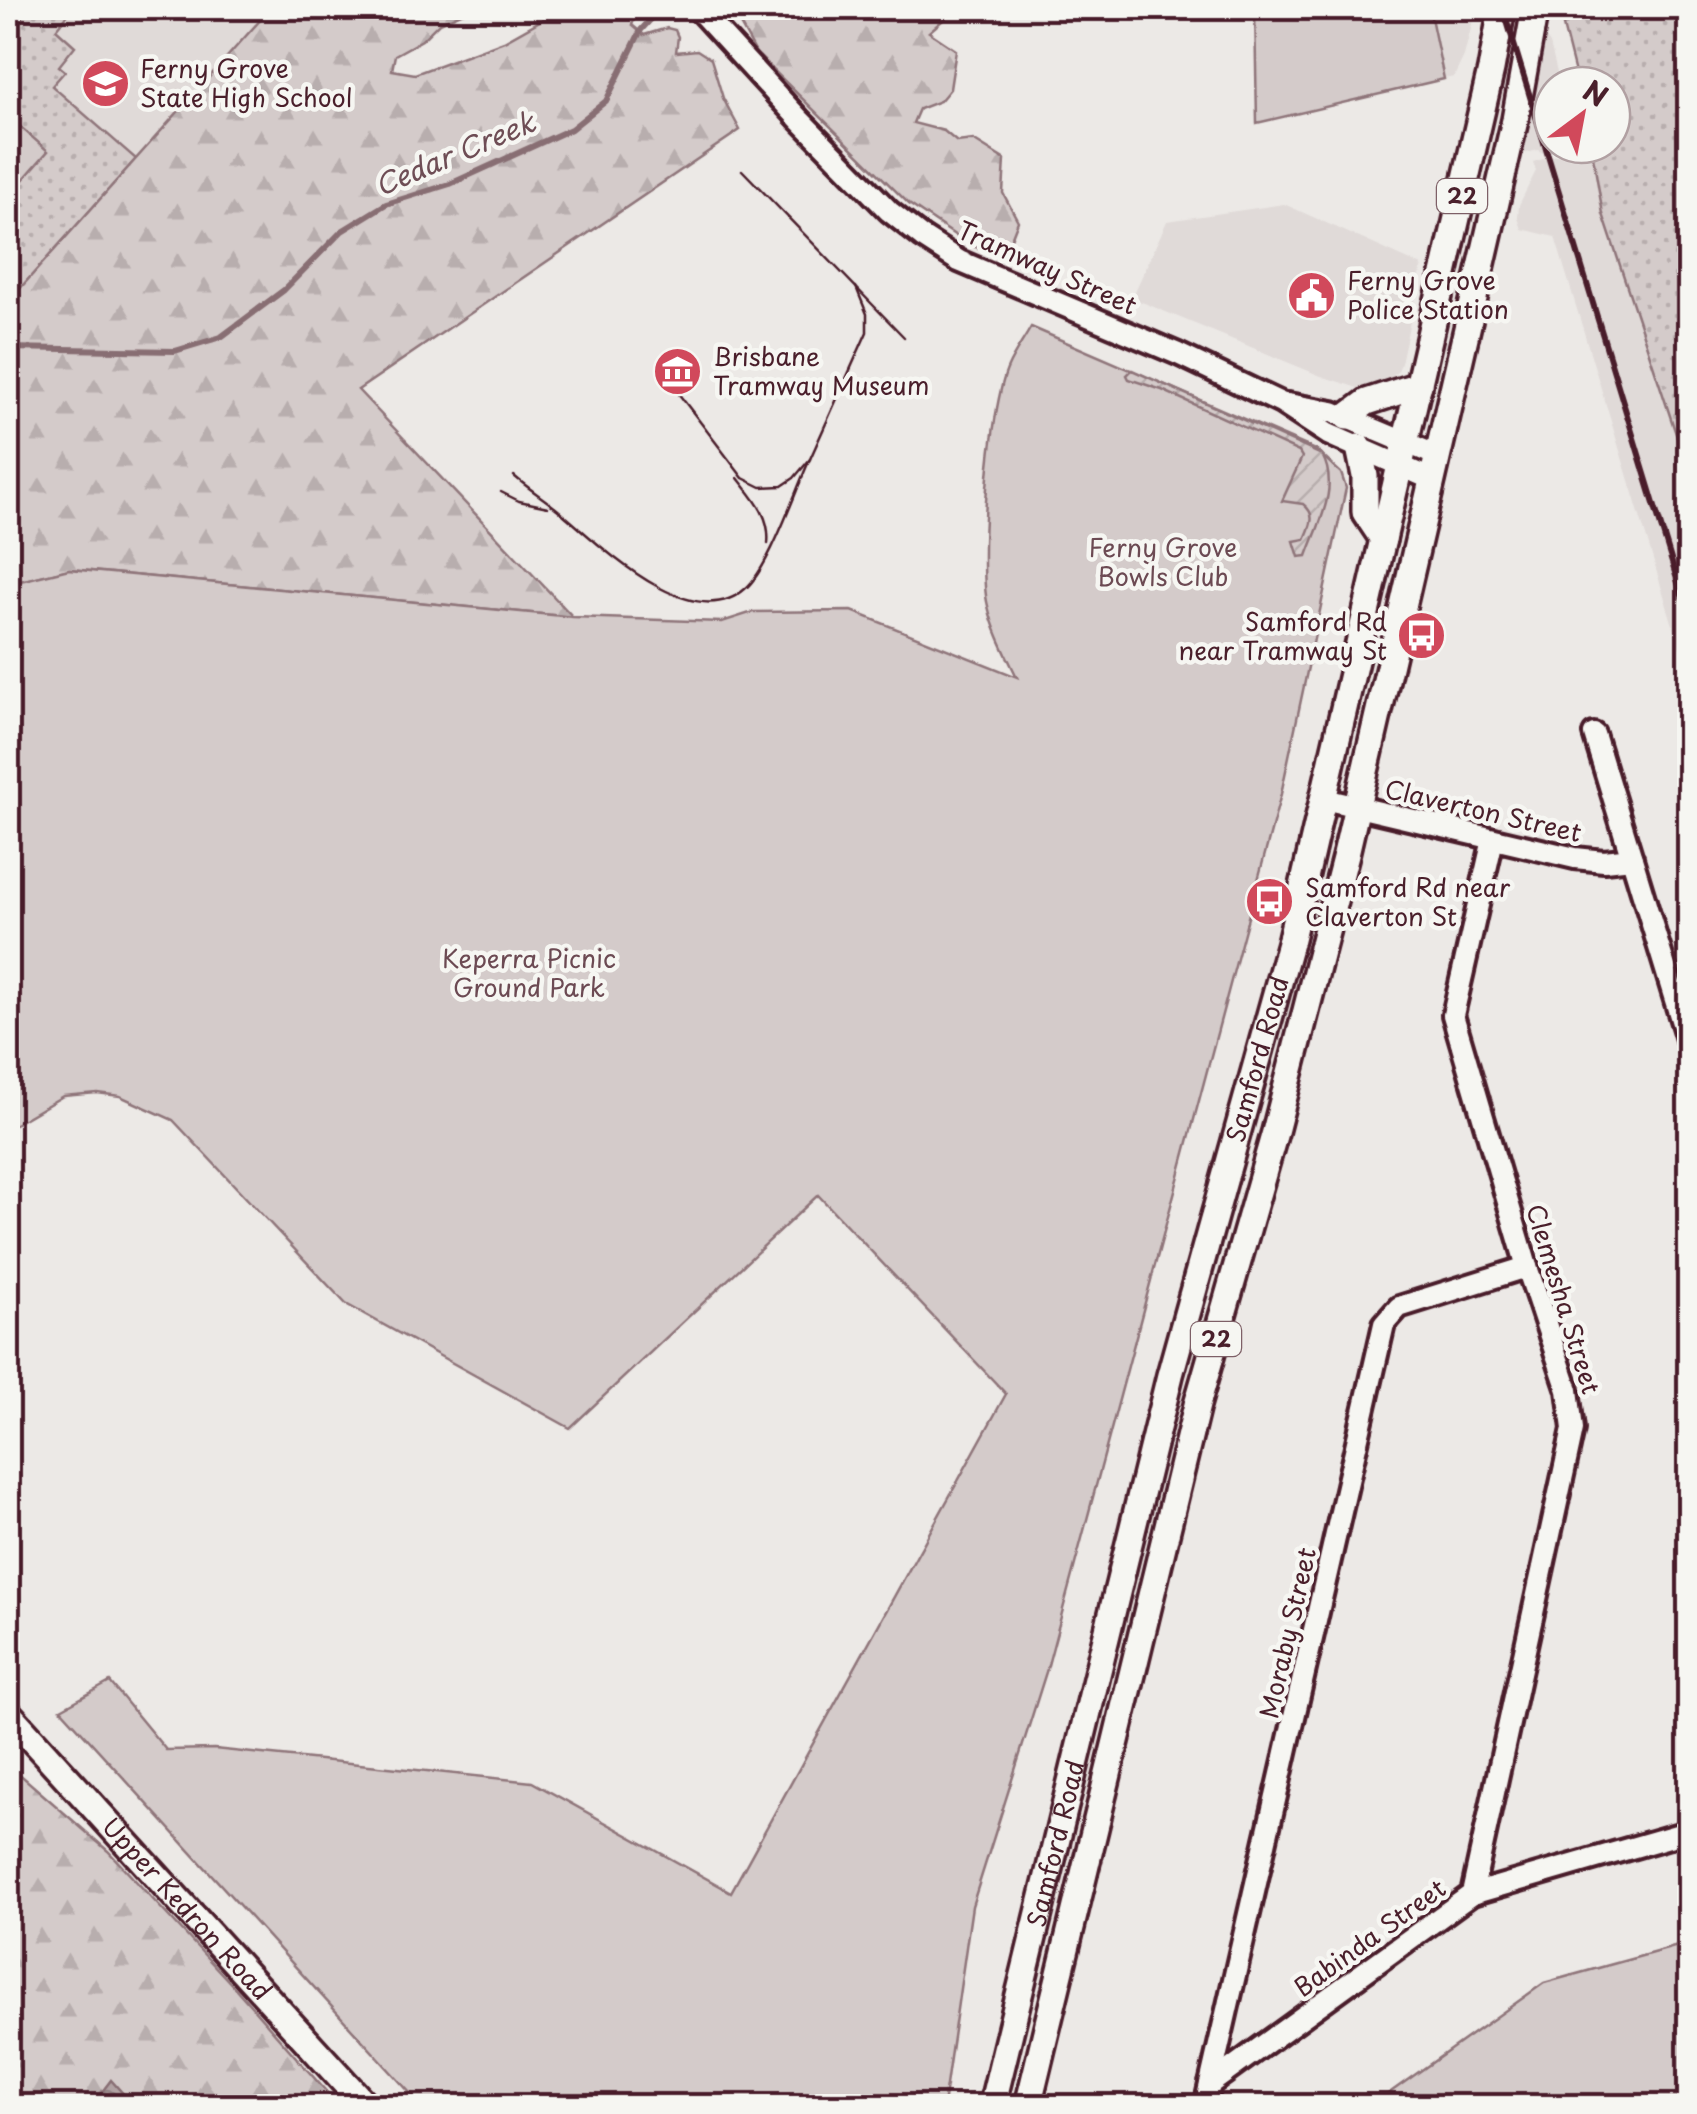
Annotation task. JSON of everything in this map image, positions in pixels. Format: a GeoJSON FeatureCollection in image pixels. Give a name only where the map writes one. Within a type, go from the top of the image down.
{"type":"FeatureCollection","features":[{"type":"Feature","properties":{"kind":"main road","name":"Samford Road"},"geometry":{"type":"LineString","coordinates":[[992,2106],[1058,1846],[1136,1506],[1290,942],[1502,8]]}},
{"type":"Feature","properties":{"kind":"main road","name":"Samford Road"},"geometry":{"type":"LineString","coordinates":[[1028,2106],[1197,1406],[1275,1132],[1357,808],[1524,77],[1535,8]]}},
{"type":"Feature","properties":{"kind":"main road"},"geometry":{"type":"LineString","coordinates":[[1348,418],[1367,402],[1419,384]]}},
{"type":"Feature","properties":{"kind":"main road"},"geometry":{"type":"LineString","coordinates":[[1359,447],[1365,476],[1365,512],[1383,539]]}},
{"type":"Feature","properties":{"kind":"main road","name":"Upper Kedron Road"},"geometry":{"type":"LineString","coordinates":[[8,1713],[366,2106]]}},
{"type":"Feature","properties":{"kind":"street","name":"Tramway Street"},"geometry":{"type":"LineString","coordinates":[[697,8],[876,198],[922,237],[959,260],[1085,312],[1282,403],[1328,434],[1359,447],[1403,454]]}},
{"type":"Feature","properties":{"kind":"street","name":"Tramway Street"},"geometry":{"type":"LineString","coordinates":[[1282,403],[1348,418],[1403,454],[1436,468]]}},
{"type":"Feature","properties":{"kind":"street"},"geometry":{"type":"LineString","coordinates":[[1594,734],[1690,1049]]}},
{"type":"Feature","properties":{"kind":"street","name":"Claverton Street"},"geometry":{"type":"LineString","coordinates":[[1324,799],[1589,860],[1632,858]]}},
{"type":"Feature","properties":{"kind":"street","name":"Clemesha Street"},"geometry":{"type":"LineString","coordinates":[[1472,1894],[1573,1429],[1568,1390],[1452,1015],[1493,839]]}},
{"type":"Feature","properties":{"kind":"street","name":"Moraby Street"},"geometry":{"type":"LineString","coordinates":[[1206,2106],[1384,1324],[1399,1307],[1527,1266]]}},
{"type":"Feature","properties":{"kind":"street","name":"Babinda Street"},"geometry":{"type":"LineString","coordinates":[[1210,2084],[1472,1894],[1690,1830]]}},
{"type":"Feature","properties":{"kind":"shaded area","name":"Ferny Grove State High School"},"geometry":{"type":"Polygon","coordinates":[[[8,8],[271,8],[8,302],[8,8]]]}},
{"type":"Feature","properties":{"kind":"shaded area"},"geometry":{"type":"Polygon","coordinates":[[[1429,8],[1476,8],[1464,56],[1454,77],[1444,79],[1429,8]]]}},
{"type":"Feature","properties":{"kind":"shaded area"},"geometry":{"type":"Polygon","coordinates":[[[1545,37],[1555,65],[1540,65],[1545,37]]]}},
{"type":"Feature","properties":{"kind":"shaded area"},"geometry":{"type":"Polygon","coordinates":[[[1532,106],[1532,152],[1523,154],[1532,106]]]}},
{"type":"Feature","properties":{"kind":"shaded area"},"geometry":{"type":"Polygon","coordinates":[[[1534,165],[1594,165],[1603,214],[1689,473],[1689,678],[1555,237],[1522,229],[1518,218],[1519,205],[1536,171],[1534,165]]]}},
{"type":"Feature","properties":{"kind":"shaded area"},"geometry":{"type":"Polygon","coordinates":[[[1284,204],[1422,266],[1401,363],[1386,383],[1361,389],[1321,376],[1132,298],[1167,221],[1284,204]]]}},
{"type":"Feature","properties":{"kind":"green space"},"geometry":{"type":"Polygon","coordinates":[[[30,8],[73,8],[56,29],[75,46],[59,66],[65,71],[52,86],[136,159],[8,302],[8,197],[47,151],[8,116],[8,56],[13,49],[8,34],[30,8]]]}},
{"type":"Feature","properties":{"kind":"green space"},"geometry":{"type":"Polygon","coordinates":[[[271,8],[472,8],[439,23],[422,40],[395,55],[392,70],[415,74],[504,41],[563,8],[653,8],[635,17],[632,25],[644,35],[667,28],[675,30],[676,52],[697,50],[711,59],[723,98],[740,130],[358,390],[573,617],[70,569],[8,584],[8,302],[271,8]]]}},
{"type":"Feature","properties":{"kind":"green space"},"geometry":{"type":"Polygon","coordinates":[[[731,8],[957,8],[929,32],[956,50],[950,89],[940,101],[919,109],[913,123],[944,131],[957,142],[973,140],[1005,160],[1003,193],[1018,221],[1009,244],[994,251],[971,246],[909,204],[756,53],[731,8]]]}},
{"type":"Feature","properties":{"kind":"green space"},"geometry":{"type":"Polygon","coordinates":[[[1255,8],[1429,8],[1444,79],[1257,123],[1255,8]]]}},
{"type":"Feature","properties":{"kind":"green space"},"geometry":{"type":"Polygon","coordinates":[[[1565,8],[1689,8],[1689,473],[1603,214],[1594,165],[1632,165],[1632,65],[1573,65],[1563,26],[1565,8]]]}},
{"type":"Feature","properties":{"kind":"green space"},"geometry":{"type":"Polygon","coordinates":[[[8,116],[48,151],[8,197],[8,116]]]}},
{"type":"Feature","properties":{"kind":"green space","name":"Keperra Picnic Ground Park"},"geometry":{"type":"Polygon","coordinates":[[[1031,327],[1316,450],[1341,473],[1346,488],[1281,794],[1047,1669],[972,1906],[943,2106],[422,2106],[61,1709],[110,1682],[166,1750],[214,1749],[532,1782],[731,1892],[1006,1394],[818,1195],[570,1428],[346,1304],[173,1120],[120,1096],[97,1093],[63,1096],[8,1128],[8,584],[69,569],[573,617],[722,622],[753,612],[852,611],[1017,677],[988,606],[985,523],[991,449],[1002,387],[1010,362],[1031,327]]]}},
{"type":"Feature","properties":{"kind":"green space"},"geometry":{"type":"Polygon","coordinates":[[[1132,370],[1322,455],[1327,467],[1328,493],[1307,556],[1299,557],[1294,541],[1305,539],[1311,525],[1310,512],[1303,504],[1282,501],[1302,457],[1299,452],[1129,379],[1127,375],[1132,370]]]}},
{"type":"Feature","properties":{"kind":"green space"},"geometry":{"type":"Polygon","coordinates":[[[8,1764],[108,1851],[339,2106],[134,2106],[111,2081],[98,2097],[104,2106],[8,2106],[8,1910],[14,1920],[21,1911],[8,1887],[8,1764]]]}},
{"type":"Feature","properties":{"kind":"green space"},"geometry":{"type":"Polygon","coordinates":[[[1689,1943],[1689,2106],[1371,2106],[1544,1983],[1689,1943]]]}},
{"type":"Feature","properties":{"kind":"water"},"geometry":{"type":"Polygon","coordinates":[[[111,2080],[134,2106],[104,2106],[98,2097],[111,2080]]]}},
{"type":"Feature","properties":{"kind":"waterway","name":"Cedar Creek"},"geometry":{"type":"LineString","coordinates":[[8,348],[175,351],[221,337],[284,290],[342,231],[386,204],[450,184],[571,129],[606,101],[641,30],[661,8]]}},
{"type":"Feature","properties":{"kind":"tram line"},"geometry":{"type":"LineString","coordinates":[[742,170],[904,337]]}},
{"type":"Feature","properties":{"kind":"tram line"},"geometry":{"type":"LineString","coordinates":[[678,393],[743,478],[761,487],[782,486],[810,459],[867,332],[867,314],[856,287]]}},
{"type":"Feature","properties":{"kind":"tram line"},"geometry":{"type":"LineString","coordinates":[[514,476],[649,582],[700,602],[724,601],[745,589],[764,564],[810,459]]}},
{"type":"Feature","properties":{"kind":"tram line"},"geometry":{"type":"LineString","coordinates":[[738,478],[764,516],[768,544]]}},
{"type":"Feature","properties":{"kind":"tram line"},"geometry":{"type":"LineString","coordinates":[[501,492],[519,501],[548,507]]}},
{"type":"Feature","properties":{"kind":"railway"},"geometry":{"type":"LineString","coordinates":[[1503,8],[1690,622]]}},
{"type":"Feature","properties":{"kind":"place","name":"Ferny Grove State High School"},"geometry":{"type":"Point","coordinates":[105,83]}},
{"type":"Feature","properties":{"kind":"place","name":"Ferny Grove Police Station"},"geometry":{"type":"Point","coordinates":[1312,295]}},
{"type":"Feature","properties":{"kind":"place","name":"Brisbane Tramway Museum"},"geometry":{"type":"Point","coordinates":[678,371]}},
{"type":"Feature","properties":{"kind":"place","name":"Samford Rd near Tramway St"},"geometry":{"type":"Point","coordinates":[1422,636]}},
{"type":"Feature","properties":{"kind":"place","name":"Samford Rd near Claverton St"},"geometry":{"type":"Point","coordinates":[1270,902]}},
{"type":"Feature","properties":{"kind":"park label","name":"Ferny Grove Bowls Club"},"geometry":{"type":"Point","coordinates":[1163,562]}}]}
